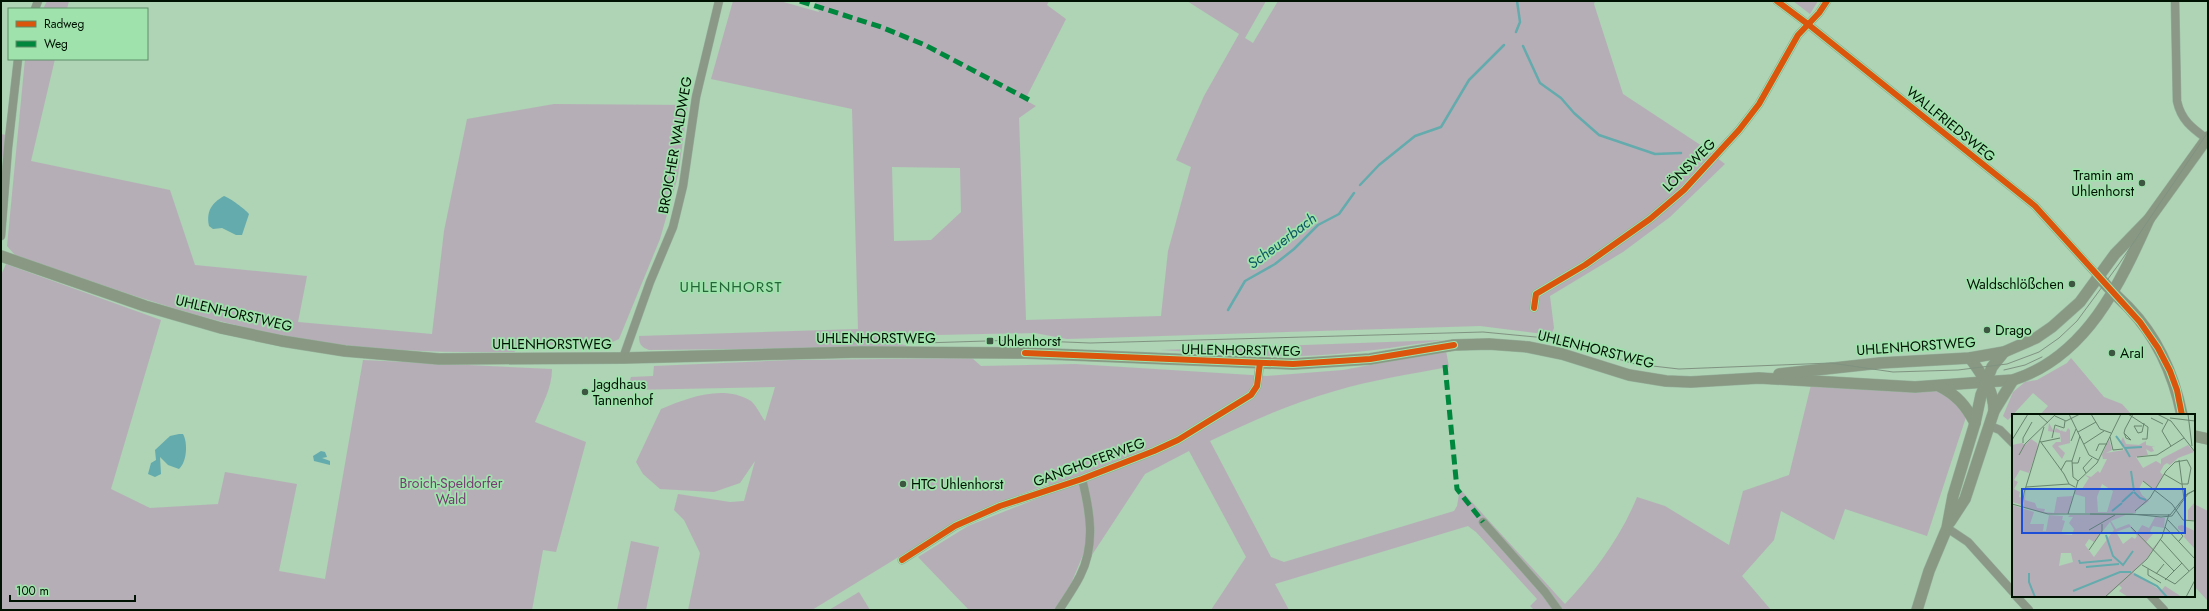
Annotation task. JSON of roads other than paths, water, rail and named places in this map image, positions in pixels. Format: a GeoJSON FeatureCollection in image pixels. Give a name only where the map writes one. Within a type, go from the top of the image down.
{"type":"FeatureCollection","features":[{"type":"Feature","properties":{"kind":"main road"},"geometry":{"type":"LineString","coordinates":[[1947,528],[1953,496],[1975,423],[1981,395],[1992,367],[2004,352],[2036,338],[2052,327],[2080,302],[2115,254],[2149,219],[2207,138]]}},
{"type":"Feature","properties":{"kind":"main road","name":"UHLENHORSTWEG"},"geometry":{"type":"LineString","coordinates":[[1759,378],[1890,386],[1939,386],[2013,380],[2029,375],[2057,358],[2083,334],[2097,316],[2126,269],[2149,219]]}},
{"type":"Feature","properties":{"kind":"main road","name":"UHLENHORSTWEG"},"geometry":{"type":"LineString","coordinates":[[1,256],[145,306],[221,328],[282,341],[346,351],[439,359],[623,358],[861,352],[1025,354],[1260,363],[1340,362],[1454,345],[1489,344],[1528,347],[1562,354],[1629,374],[1654,379],[1691,382],[1759,378],[1787,373],[1880,363],[1970,358],[2004,352]]}},
{"type":"Feature","properties":{"kind":"main road"},"geometry":{"type":"LineString","coordinates":[[2099,277],[2130,308],[2158,348],[2172,377],[2182,414]]}},
{"type":"Feature","properties":{"kind":"main road"},"geometry":{"type":"LineString","coordinates":[[1917,610],[1929,572],[1947,528],[1965,499],[1994,411],[1994,401],[1986,383],[1970,358]]}},
{"type":"Feature","properties":{"kind":"main road"},"geometry":{"type":"LineString","coordinates":[[1994,411],[2013,380]]}},
{"type":"Feature","properties":{"kind":"main road"},"geometry":{"type":"LineString","coordinates":[[1939,386],[1953,393],[1964,403],[1975,423]]}},
{"type":"Feature","properties":{"kind":"main road"},"geometry":{"type":"LineString","coordinates":[[2195,436],[2208,439]]}},
{"type":"Feature","properties":{"kind":"street","name":"BROICHER WALDWEG"},"geometry":{"type":"LineString","coordinates":[[623,358],[650,282],[673,227],[683,186],[696,97],[719,1]]}},
{"type":"Feature","properties":{"kind":"street","name":"WALLFRIEDSWEG"},"geometry":{"type":"LineString","coordinates":[[1777,1],[2035,206],[2099,277]]}},
{"type":"Feature","properties":{"kind":"street","name":"LÖNSWEG"},"geometry":{"type":"LineString","coordinates":[[1534,308],[1536,294],[1604,251],[1650,219],[1684,190],[1739,130],[1759,104],[1798,35],[1809,25],[1827,1]]}},
{"type":"Feature","properties":{"kind":"street"},"geometry":{"type":"LineString","coordinates":[[2175,1],[2177,102],[2179,112],[2185,122],[2207,138]]}},
{"type":"Feature","properties":{"kind":"street"},"geometry":{"type":"LineString","coordinates":[[1,236],[8,148],[18,60]]}},
{"type":"Feature","properties":{"kind":"street","name":"GANGHOFERWEG"},"geometry":{"type":"LineString","coordinates":[[902,560],[955,526],[1000,506],[1082,479],[1160,448],[1251,395],[1257,386],[1260,363]]}},
{"type":"Feature","properties":{"kind":"street"},"geometry":{"type":"LineString","coordinates":[[1990,426],[2000,430],[2012,442]]}},
{"type":"Feature","properties":{"kind":"street"},"geometry":{"type":"LineString","coordinates":[[1059,610],[1080,575],[1088,550],[1091,527],[1082,479]]}},
{"type":"Feature","properties":{"kind":"street"},"geometry":{"type":"LineString","coordinates":[[1483,522],[1545,592],[1558,610]]}},
{"type":"Feature","properties":{"kind":"street"},"geometry":{"type":"LineString","coordinates":[[1947,528],[1968,542],[2012,591]]}},
{"type":"Feature","properties":{"kind":"street"},"geometry":{"type":"LineString","coordinates":[[2017,597],[2029,610]]}},
{"type":"Feature","properties":{"kind":"street"},"geometry":{"type":"LineString","coordinates":[[2152,597],[2164,610]]}},
{"type":"Feature","properties":{"kind":"water"},"geometry":{"type":"Polygon","coordinates":[[[224,196],[249,214],[242,235],[236,235],[222,228],[213,229],[209,226],[208,216],[211,208],[224,196]]]}},
{"type":"Feature","properties":{"kind":"water"},"geometry":{"type":"Polygon","coordinates":[[[183,434],[186,442],[186,452],[182,466],[179,469],[168,465],[160,457],[161,474],[155,477],[148,474],[151,463],[156,460],[155,450],[170,436],[183,434]]]}},
{"type":"Feature","properties":{"kind":"water"},"geometry":{"type":"Polygon","coordinates":[[[321,451],[325,452],[327,457],[322,458],[330,461],[330,465],[314,461],[313,456],[321,451]]]}},
{"type":"Feature","properties":{"kind":"waterway"},"geometry":{"type":"LineString","coordinates":[[1516,32],[1520,22],[1517,1]]}},
{"type":"Feature","properties":{"kind":"waterway","name":"Scheuerbach"},"geometry":{"type":"LineString","coordinates":[[1360,185],[1379,165],[1415,136],[1441,127],[1469,80],[1504,45]]}},
{"type":"Feature","properties":{"kind":"waterway"},"geometry":{"type":"LineString","coordinates":[[1523,46],[1540,83],[1561,98],[1574,113],[1599,135],[1655,154],[1681,153]]}},
{"type":"Feature","properties":{"kind":"waterway","name":"Scheuerbach"},"geometry":{"type":"LineString","coordinates":[[1228,310],[1245,281],[1275,264],[1294,249],[1318,225],[1339,214],[1354,193]]}},
{"type":"Feature","properties":{"kind":"tram line"},"geometry":{"type":"LineString","coordinates":[[924,343],[1017,340],[1090,343],[1483,332],[1546,338],[1635,364],[1679,369],[1831,363],[1893,372],[1958,370],[2007,364],[2039,352],[2059,338],[2077,321],[2119,264],[2208,132]]}},
{"type":"Feature","properties":{"kind":"tram line"},"geometry":{"type":"LineString","coordinates":[[2004,370],[2025,365],[2042,357]]}},
{"type":"Feature","properties":{"kind":"place","name":"Tramin am Uhlenhorst"},"geometry":{"type":"Point","coordinates":[2142,183]}},
{"type":"Feature","properties":{"kind":"place","name":"Waldschlößchen"},"geometry":{"type":"Point","coordinates":[2072,284]}},
{"type":"Feature","properties":{"kind":"place","name":"Drago"},"geometry":{"type":"Point","coordinates":[1987,330]}},
{"type":"Feature","properties":{"kind":"place","name":"Uhlenhorst"},"geometry":{"type":"Point","coordinates":[990,341]}},
{"type":"Feature","properties":{"kind":"place","name":"Aral"},"geometry":{"type":"Point","coordinates":[2112,353]}},
{"type":"Feature","properties":{"kind":"place","name":"Jagdhaus Tannenhof"},"geometry":{"type":"Point","coordinates":[585,392]}},
{"type":"Feature","properties":{"kind":"place","name":"HTC Uhlenhorst"},"geometry":{"type":"Point","coordinates":[903,484]}},
{"type":"Feature","properties":{"kind":"district","name":"UHLENHORST"},"geometry":{"type":"Point","coordinates":[731,287]}},
{"type":"Feature","properties":{"kind":"park label","name":"Broich-Speldorfer Wald"},"geometry":{"type":"Point","coordinates":[451,492]}}]}
